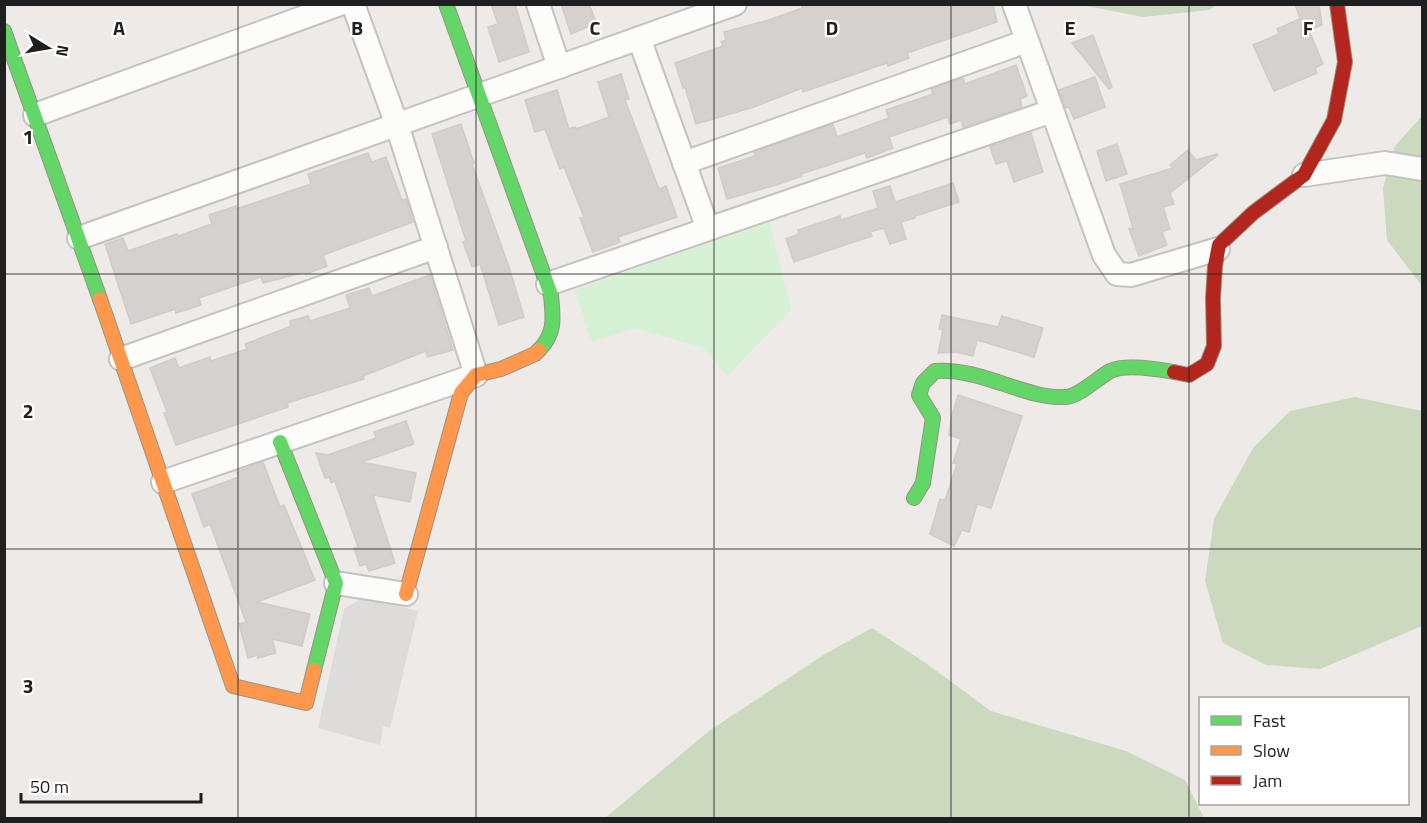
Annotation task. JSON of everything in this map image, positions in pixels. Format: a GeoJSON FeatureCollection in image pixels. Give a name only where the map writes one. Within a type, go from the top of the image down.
{"type":"FeatureCollection","features":[{"type":"Feature","properties":{"kind":"street"},"geometry":{"type":"LineString","coordinates":[[35,115],[340,4]]}},
{"type":"Feature","properties":{"kind":"street"},"geometry":{"type":"LineString","coordinates":[[353,4],[397,125],[476,375]]}},
{"type":"Feature","properties":{"kind":"street"},"geometry":{"type":"LineString","coordinates":[[163,482],[476,375],[501,369],[534,354],[548,341],[554,322],[548,284],[446,4]]}},
{"type":"Feature","properties":{"kind":"street"},"geometry":{"type":"LineString","coordinates":[[538,4],[559,67]]}},
{"type":"Feature","properties":{"kind":"street"},"geometry":{"type":"LineString","coordinates":[[79,238],[735,4]]}},
{"type":"Feature","properties":{"kind":"street"},"geometry":{"type":"LineString","coordinates":[[1014,4],[1104,255],[1117,274],[1131,275],[1218,249]]}},
{"type":"Feature","properties":{"kind":"street"},"geometry":{"type":"LineString","coordinates":[[914,498],[923,483],[933,418],[919,395],[923,383],[935,371],[953,370],[979,375],[1049,397],[1070,398],[1112,370],[1150,367],[1189,375],[1207,364],[1215,346],[1213,298],[1219,245],[1253,213],[1304,175],[1334,120],[1345,62],[1337,4]]}},
{"type":"Feature","properties":{"kind":"street"},"geometry":{"type":"LineString","coordinates":[[4,31],[79,238],[233,686],[306,703],[336,584],[280,442]]}},
{"type":"Feature","properties":{"kind":"street"},"geometry":{"type":"LineString","coordinates":[[639,38],[708,229]]}},
{"type":"Feature","properties":{"kind":"street"},"geometry":{"type":"LineString","coordinates":[[684,163],[1027,41]]}},
{"type":"Feature","properties":{"kind":"street"},"geometry":{"type":"LineString","coordinates":[[548,284],[1052,111]]}},
{"type":"Feature","properties":{"kind":"street"},"geometry":{"type":"LineString","coordinates":[[1304,175],[1385,163],[1422,170]]}},
{"type":"Feature","properties":{"kind":"street"},"geometry":{"type":"LineString","coordinates":[[121,359],[436,247]]}},
{"type":"Feature","properties":{"kind":"street"},"geometry":{"type":"LineString","coordinates":[[336,584],[406,594],[461,393],[476,375]]}},
{"type":"Feature","properties":{"kind":"green space"},"geometry":{"type":"Polygon","coordinates":[[[1082,5],[1217,5],[1209,10],[1143,17],[1082,5]]]}},
{"type":"Feature","properties":{"kind":"green space"},"geometry":{"type":"Polygon","coordinates":[[[1422,116],[1422,286],[1387,240],[1383,188],[1395,146],[1422,116]]]}},
{"type":"Feature","properties":{"kind":"green space"},"geometry":{"type":"Polygon","coordinates":[[[769,221],[791,310],[727,376],[704,348],[635,328],[591,342],[575,290],[769,221]]]}},
{"type":"Feature","properties":{"kind":"green space"},"geometry":{"type":"Polygon","coordinates":[[[1355,397],[1422,411],[1422,626],[1320,669],[1266,665],[1223,643],[1205,581],[1214,519],[1253,448],[1290,411],[1355,397]]]}},
{"type":"Feature","properties":{"kind":"green space"},"geometry":{"type":"Polygon","coordinates":[[[872,628],[924,662],[991,711],[1126,751],[1185,780],[1204,818],[605,818],[709,731],[825,654],[872,628]]]}},
{"type":"Feature","properties":{"kind":"shaded area"},"geometry":{"type":"Polygon","coordinates":[[[362,598],[418,611],[390,728],[383,726],[380,745],[318,728],[344,609],[362,598]]]}},
{"type":"Feature","properties":{"kind":"building"},"geometry":{"type":"Polygon","coordinates":[[[491,4],[515,4],[529,52],[499,62],[488,27],[498,24],[491,4]]]}},
{"type":"Feature","properties":{"kind":"building"},"geometry":{"type":"Polygon","coordinates":[[[561,4],[589,4],[595,19],[591,21],[592,25],[571,34],[561,4]]]}},
{"type":"Feature","properties":{"kind":"building"},"geometry":{"type":"Polygon","coordinates":[[[801,4],[993,4],[997,22],[907,53],[909,58],[888,66],[887,63],[803,92],[802,88],[754,107],[696,124],[675,63],[723,46],[721,42],[726,40],[724,32],[772,19],[802,8],[801,4]]]}},
{"type":"Feature","properties":{"kind":"building"},"geometry":{"type":"Polygon","coordinates":[[[1295,4],[1319,4],[1322,25],[1309,30],[1323,64],[1315,68],[1317,73],[1274,91],[1253,45],[1279,34],[1277,29],[1300,19],[1295,4]]]}},
{"type":"Feature","properties":{"kind":"building"},"geometry":{"type":"Polygon","coordinates":[[[1093,35],[1112,87],[1109,89],[1072,43],[1093,35]]]}},
{"type":"Feature","properties":{"kind":"building"},"geometry":{"type":"Polygon","coordinates":[[[1016,65],[1027,96],[1020,99],[1022,107],[963,127],[961,120],[950,124],[948,117],[889,137],[893,148],[867,158],[865,153],[801,174],[802,176],[776,185],[727,199],[718,168],[755,156],[754,152],[833,124],[837,137],[889,118],[886,110],[933,94],[931,89],[963,78],[965,84],[1016,65]]]}},
{"type":"Feature","properties":{"kind":"building"},"geometry":{"type":"Polygon","coordinates":[[[621,74],[629,99],[625,100],[659,189],[666,186],[677,217],[618,237],[620,242],[593,252],[580,218],[584,217],[564,167],[560,169],[545,129],[535,132],[525,100],[557,90],[569,129],[575,127],[576,129],[609,117],[598,82],[621,74]]]}},
{"type":"Feature","properties":{"kind":"building"},"geometry":{"type":"Polygon","coordinates":[[[1095,77],[1105,107],[1074,119],[1069,107],[1066,108],[1059,90],[1095,77]]]}},
{"type":"Feature","properties":{"kind":"building"},"geometry":{"type":"Polygon","coordinates":[[[461,124],[474,163],[472,164],[508,264],[524,317],[499,325],[480,264],[472,267],[463,242],[466,241],[432,134],[461,124]]]}},
{"type":"Feature","properties":{"kind":"building"},"geometry":{"type":"Polygon","coordinates":[[[1031,133],[1043,172],[1014,182],[1007,161],[996,164],[990,147],[1031,133]]]}},
{"type":"Feature","properties":{"kind":"building"},"geometry":{"type":"Polygon","coordinates":[[[1117,144],[1127,174],[1106,181],[1097,151],[1117,144]]]}},
{"type":"Feature","properties":{"kind":"building"},"geometry":{"type":"Polygon","coordinates":[[[1188,150],[1196,160],[1218,155],[1170,193],[1174,204],[1163,207],[1170,229],[1162,232],[1167,245],[1139,256],[1129,229],[1133,228],[1120,184],[1173,168],[1170,165],[1188,150]]]}},
{"type":"Feature","properties":{"kind":"building"},"geometry":{"type":"Polygon","coordinates":[[[368,153],[372,162],[386,157],[402,200],[406,199],[413,222],[323,255],[327,266],[306,274],[305,272],[263,283],[261,277],[199,298],[201,305],[176,313],[175,309],[131,324],[105,244],[123,238],[128,251],[177,234],[178,236],[212,224],[209,215],[236,206],[236,209],[311,184],[308,174],[368,153]]]}},
{"type":"Feature","properties":{"kind":"building"},"geometry":{"type":"Polygon","coordinates":[[[953,183],[959,202],[901,222],[906,239],[890,244],[884,228],[870,232],[872,236],[794,262],[786,239],[799,234],[798,230],[840,216],[841,220],[878,208],[873,191],[890,186],[895,202],[953,183]]]}},
{"type":"Feature","properties":{"kind":"building"},"geometry":{"type":"Polygon","coordinates":[[[430,275],[453,350],[427,357],[426,351],[363,376],[364,379],[287,403],[288,407],[176,445],[164,413],[167,412],[150,368],[175,358],[179,368],[210,357],[211,361],[247,349],[245,344],[291,326],[290,321],[308,316],[310,321],[350,308],[346,295],[369,288],[372,296],[430,275]]]}},
{"type":"Feature","properties":{"kind":"building"},"geometry":{"type":"Polygon","coordinates":[[[942,315],[998,327],[1002,316],[1043,328],[1034,357],[977,340],[973,356],[956,352],[938,353],[943,330],[939,329],[942,315]]]}},
{"type":"Feature","properties":{"kind":"building"},"geometry":{"type":"Polygon","coordinates":[[[958,395],[1022,416],[991,508],[977,504],[969,532],[962,530],[954,546],[930,534],[940,499],[945,500],[957,464],[953,463],[961,439],[949,435],[958,395]]]}},
{"type":"Feature","properties":{"kind":"building"},"geometry":{"type":"Polygon","coordinates":[[[406,421],[414,444],[362,462],[416,473],[410,502],[373,495],[395,563],[369,571],[366,564],[360,566],[354,548],[358,547],[335,481],[331,483],[329,477],[325,478],[316,453],[328,455],[376,438],[374,432],[406,421]]]}},
{"type":"Feature","properties":{"kind":"building"},"geometry":{"type":"Polygon","coordinates":[[[263,462],[280,507],[284,505],[315,580],[257,602],[310,614],[302,646],[272,639],[276,653],[248,658],[239,624],[246,622],[210,524],[204,527],[192,494],[239,477],[237,472],[263,462]]]}},
{"type":"Feature","properties":{"kind":"traffic: fast"},"geometry":{"type":"LineString","coordinates":[[446,4],[551,295],[553,318],[551,331],[539,350]]}},
{"type":"Feature","properties":{"kind":"traffic: fast"},"geometry":{"type":"LineString","coordinates":[[4,31],[100,299]]}},
{"type":"Feature","properties":{"kind":"traffic: fast"},"geometry":{"type":"LineString","coordinates":[[914,498],[923,483],[933,418],[919,395],[923,383],[935,371],[970,374],[1034,393],[1066,397],[1077,394],[1116,369],[1142,368],[1174,372]]}},
{"type":"Feature","properties":{"kind":"traffic: fast"},"geometry":{"type":"LineString","coordinates":[[280,442],[336,583],[314,670]]}},
{"type":"Feature","properties":{"kind":"traffic: slow"},"geometry":{"type":"LineString","coordinates":[[100,299],[233,686],[306,703],[314,670]]}},
{"type":"Feature","properties":{"kind":"traffic: slow"},"geometry":{"type":"LineString","coordinates":[[406,594],[461,393],[476,375],[501,369],[539,350]]}},
{"type":"Feature","properties":{"kind":"traffic: jam"},"geometry":{"type":"LineString","coordinates":[[1174,372],[1189,375],[1207,364],[1214,346],[1213,298],[1219,245],[1253,213],[1304,175],[1334,120],[1345,62],[1337,4]]}}]}
